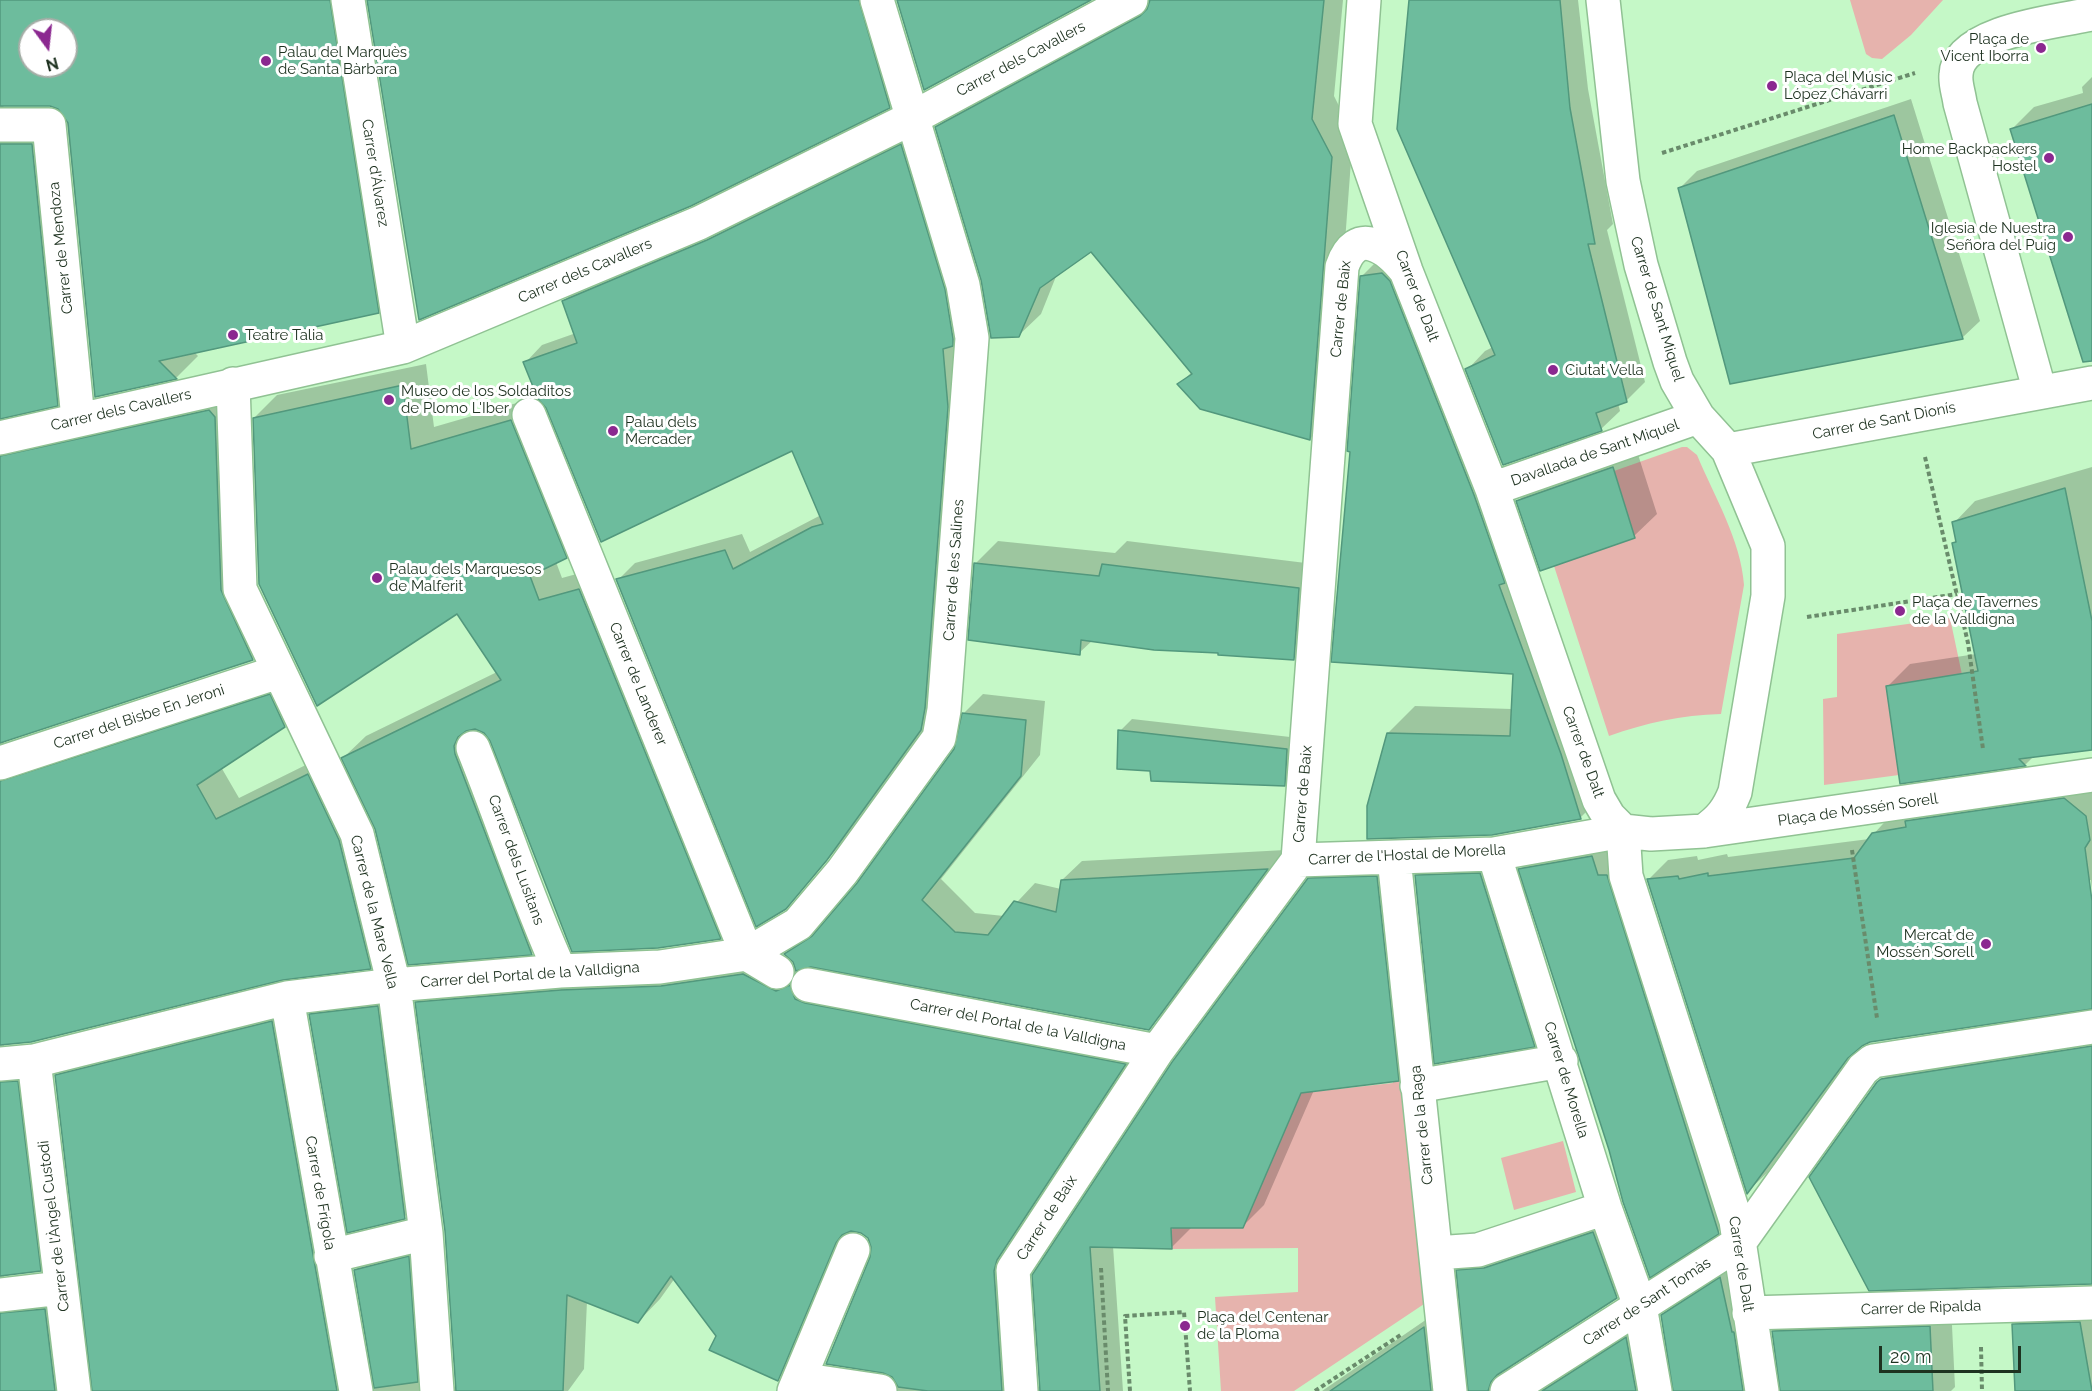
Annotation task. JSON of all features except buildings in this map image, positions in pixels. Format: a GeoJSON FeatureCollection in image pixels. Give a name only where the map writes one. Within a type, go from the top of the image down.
{"type":"FeatureCollection","features":[{"type":"Feature","properties":{"kind":"street","name":"Carrer d'Álvarez"},"geometry":{"type":"LineString","coordinates":[[348,0],[403,347]]}},
{"type":"Feature","properties":{"kind":"street","name":"Carrer de les Salines"},"geometry":{"type":"LineString","coordinates":[[747,954],[798,924],[842,872],[939,738],[944,710],[972,338],[963,285],[877,0]]}},
{"type":"Feature","properties":{"kind":"street","name":"Carrer dels Cavallers"},"geometry":{"type":"LineString","coordinates":[[0,438],[403,347],[699,223],[914,117],[1131,0]]}},
{"type":"Feature","properties":{"kind":"street","name":"Carrer de Dalt"},"geometry":{"type":"LineString","coordinates":[[1364,0],[1355,124],[1406,271],[1492,489],[1599,800],[1623,831],[1626,876],[1736,1221],[1762,1391]]}},
{"type":"Feature","properties":{"kind":"street","name":"Carrer de Sant Miquel"},"geometry":{"type":"LineString","coordinates":[[1603,0],[1623,181],[1641,265],[1677,381],[1698,417],[1728,450],[1768,546],[1770,570],[1735,792],[1730,806],[1719,821],[1704,831]]}},
{"type":"Feature","properties":{"kind":"street"},"geometry":{"type":"LineString","coordinates":[[2092,14],[2011,32],[1978,43],[1962,58],[1955,74],[1960,103],[2040,392],[2092,383]]}},
{"type":"Feature","properties":{"kind":"street","name":"Carrer de Mendoza"},"geometry":{"type":"LineString","coordinates":[[0,125],[49,125],[78,419]]}},
{"type":"Feature","properties":{"kind":"street","name":"Carrer de Baix"},"geometry":{"type":"LineString","coordinates":[[1020,1391],[1013,1270],[1157,1051],[1298,860],[1342,267],[1346,254],[1358,246],[1373,244],[1392,253],[1406,271]]}},
{"type":"Feature","properties":{"kind":"street","name":"Carrer de la Mare Vella"},"geometry":{"type":"LineString","coordinates":[[233,384],[240,589],[357,834],[394,985],[426,1233],[437,1391]]}},
{"type":"Feature","properties":{"kind":"street","name":"Carrer de Sant Dionís"},"geometry":{"type":"LineString","coordinates":[[1728,450],[2040,392]]}},
{"type":"Feature","properties":{"kind":"street","name":"Carrer de Landerer"},"geometry":{"type":"LineString","coordinates":[[529,415],[747,954]]}},
{"type":"Feature","properties":{"kind":"street","name":"Davallada de Sant Miquel"},"geometry":{"type":"LineString","coordinates":[[1492,489],[1698,417]]}},
{"type":"Feature","properties":{"kind":"street","name":"Carrer del Bisbe En Jeroni"},"geometry":{"type":"LineString","coordinates":[[0,763],[278,672]]}},
{"type":"Feature","properties":{"kind":"street","name":"Carrer dels Lusitans"},"geometry":{"type":"LineString","coordinates":[[473,748],[505,828],[540,928],[560,971]]}},
{"type":"Feature","properties":{"kind":"street","name":"Plaça de Mossén Sorell"},"geometry":{"type":"LineString","coordinates":[[1623,831],[1644,834],[1704,831],[2092,775]]}},
{"type":"Feature","properties":{"kind":"street","name":"Carrer de l'Hostal de Morella"},"geometry":{"type":"LineString","coordinates":[[1298,860],[1494,854],[1623,831]]}},
{"type":"Feature","properties":{"kind":"street","name":"Carrer de Morella"},"geometry":{"type":"LineString","coordinates":[[1494,854],[1561,1061],[1605,1208],[1640,1306],[1655,1391]]}},
{"type":"Feature","properties":{"kind":"street","name":"Carrer de la Raga"},"geometry":{"type":"LineString","coordinates":[[1394,858],[1450,1391]]}},
{"type":"Feature","properties":{"kind":"street"},"geometry":{"type":"LineString","coordinates":[[747,954],[777,972]]}},
{"type":"Feature","properties":{"kind":"street","name":"Carrer del Portal de la Valldigna"},"geometry":{"type":"LineString","coordinates":[[0,1064],[34,1061],[286,998],[394,985],[560,971],[660,967],[747,954]]}},
{"type":"Feature","properties":{"kind":"street","name":"Carrer del Portal de la Valldigna"},"geometry":{"type":"LineString","coordinates":[[808,985],[1157,1051]]}},
{"type":"Feature","properties":{"kind":"street","name":"Carrer de Frígola"},"geometry":{"type":"LineString","coordinates":[[286,998],[331,1256],[357,1389]]}},
{"type":"Feature","properties":{"kind":"street"},"geometry":{"type":"LineString","coordinates":[[1881,1043],[2092,1027]]}},
{"type":"Feature","properties":{"kind":"street","name":"Carrer de Sant Tomàs"},"geometry":{"type":"LineString","coordinates":[[1507,1391],[1739,1243],[1881,1043]]}},
{"type":"Feature","properties":{"kind":"street","name":"Carrer de l'Àngel Custodi"},"geometry":{"type":"LineString","coordinates":[[34,1061],[74,1391]]}},
{"type":"Feature","properties":{"kind":"street"},"geometry":{"type":"LineString","coordinates":[[1417,1086],[1561,1061]]}},
{"type":"Feature","properties":{"kind":"street"},"geometry":{"type":"LineString","coordinates":[[1436,1253],[1478,1250],[1605,1208]]}},
{"type":"Feature","properties":{"kind":"street"},"geometry":{"type":"LineString","coordinates":[[331,1256],[426,1233]]}},
{"type":"Feature","properties":{"kind":"street"},"geometry":{"type":"LineString","coordinates":[[854,1250],[796,1385],[880,1391]]}},
{"type":"Feature","properties":{"kind":"street"},"geometry":{"type":"LineString","coordinates":[[0,1295],[61,1288]]}},
{"type":"Feature","properties":{"kind":"street","name":"Carrer de Ripalda"},"geometry":{"type":"LineString","coordinates":[[1749,1313],[2092,1304]]}},
{"type":"Feature","properties":{"kind":"path"},"geometry":{"type":"LineString","coordinates":[[1658,154],[1921,71]]}},
{"type":"Feature","properties":{"kind":"path"},"geometry":{"type":"LineString","coordinates":[[1924,451],[1968,643],[1984,759]]}},
{"type":"Feature","properties":{"kind":"path"},"geometry":{"type":"LineString","coordinates":[[1803,618],[1957,594]]}},
{"type":"Feature","properties":{"kind":"path"},"geometry":{"type":"LineString","coordinates":[[1851,844],[1881,1043]]}},
{"type":"Feature","properties":{"kind":"path"},"geometry":{"type":"LineString","coordinates":[[1101,1268],[1108,1391]]}},
{"type":"Feature","properties":{"kind":"path"},"geometry":{"type":"LineString","coordinates":[[1130,1391],[1125,1316],[1184,1312],[1190,1391]]}},
{"type":"Feature","properties":{"kind":"path"},"geometry":{"type":"LineString","coordinates":[[1315,1391],[1411,1328]]}},
{"type":"Feature","properties":{"kind":"shaded area"},"geometry":{"type":"Polygon","coordinates":[[[1850,0],[1943,0],[1911,35],[1882,59],[1872,58],[1866,54],[1850,0]]]}},
{"type":"Feature","properties":{"kind":"shaded area"},"geometry":{"type":"Polygon","coordinates":[[[1687,447],[1697,455],[1726,518],[1742,568],[1744,585],[1721,714],[1664,720],[1609,736],[1554,566],[1635,538],[1614,471],[1687,447]]]}},
{"type":"Feature","properties":{"kind":"shaded area"},"geometry":{"type":"Polygon","coordinates":[[[1950,618],[1964,684],[1922,680],[1886,686],[1899,775],[1824,785],[1823,699],[1837,697],[1837,634],[1950,618]]]}},
{"type":"Feature","properties":{"kind":"shaded area"},"geometry":{"type":"Polygon","coordinates":[[[1391,1044],[1408,1045],[1436,1296],[1294,1391],[1221,1391],[1215,1297],[1298,1292],[1298,1248],[1172,1249],[1171,1231],[1199,1192],[1203,1228],[1242,1228],[1301,1093],[1393,1083],[1391,1044]]]}},
{"type":"Feature","properties":{"kind":"shaded area"},"geometry":{"type":"Polygon","coordinates":[[[1563,1141],[1576,1192],[1514,1210],[1501,1158],[1563,1141]]]}},
{"type":"Feature","properties":{"kind":"place","name":"Plaça de Vicent Iborra"},"geometry":{"type":"Point","coordinates":[2041,48]}},
{"type":"Feature","properties":{"kind":"place","name":"Palau del Marquès de Santa Bàrbara"},"geometry":{"type":"Point","coordinates":[266,61]}},
{"type":"Feature","properties":{"kind":"place","name":"Plaça del Músic López Chávarri"},"geometry":{"type":"Point","coordinates":[1772,86]}},
{"type":"Feature","properties":{"kind":"place","name":"Home Backpackers Hostel"},"geometry":{"type":"Point","coordinates":[2049,158]}},
{"type":"Feature","properties":{"kind":"place","name":"Iglesia de Nuestra Señora del Puig"},"geometry":{"type":"Point","coordinates":[2068,237]}},
{"type":"Feature","properties":{"kind":"place","name":"Teatre Talia"},"geometry":{"type":"Point","coordinates":[233,335]}},
{"type":"Feature","properties":{"kind":"place","name":"Ciutat Vella"},"geometry":{"type":"Point","coordinates":[1553,370]}},
{"type":"Feature","properties":{"kind":"place","name":"Museo de los Soldaditos de Plomo L'Iber"},"geometry":{"type":"Point","coordinates":[389,400]}},
{"type":"Feature","properties":{"kind":"place","name":"Palau dels Mercader"},"geometry":{"type":"Point","coordinates":[613,431]}},
{"type":"Feature","properties":{"kind":"place","name":"Palau dels Marquesos de Malferit"},"geometry":{"type":"Point","coordinates":[377,578]}},
{"type":"Feature","properties":{"kind":"place","name":"Plaça de Tavernes de la Valldigna"},"geometry":{"type":"Point","coordinates":[1900,611]}},
{"type":"Feature","properties":{"kind":"place","name":"Mercat de Mossén Sorell"},"geometry":{"type":"Point","coordinates":[1986,944]}},
{"type":"Feature","properties":{"kind":"place","name":"Plaça del Centenar de la Ploma"},"geometry":{"type":"Point","coordinates":[1185,1326]}}]}
